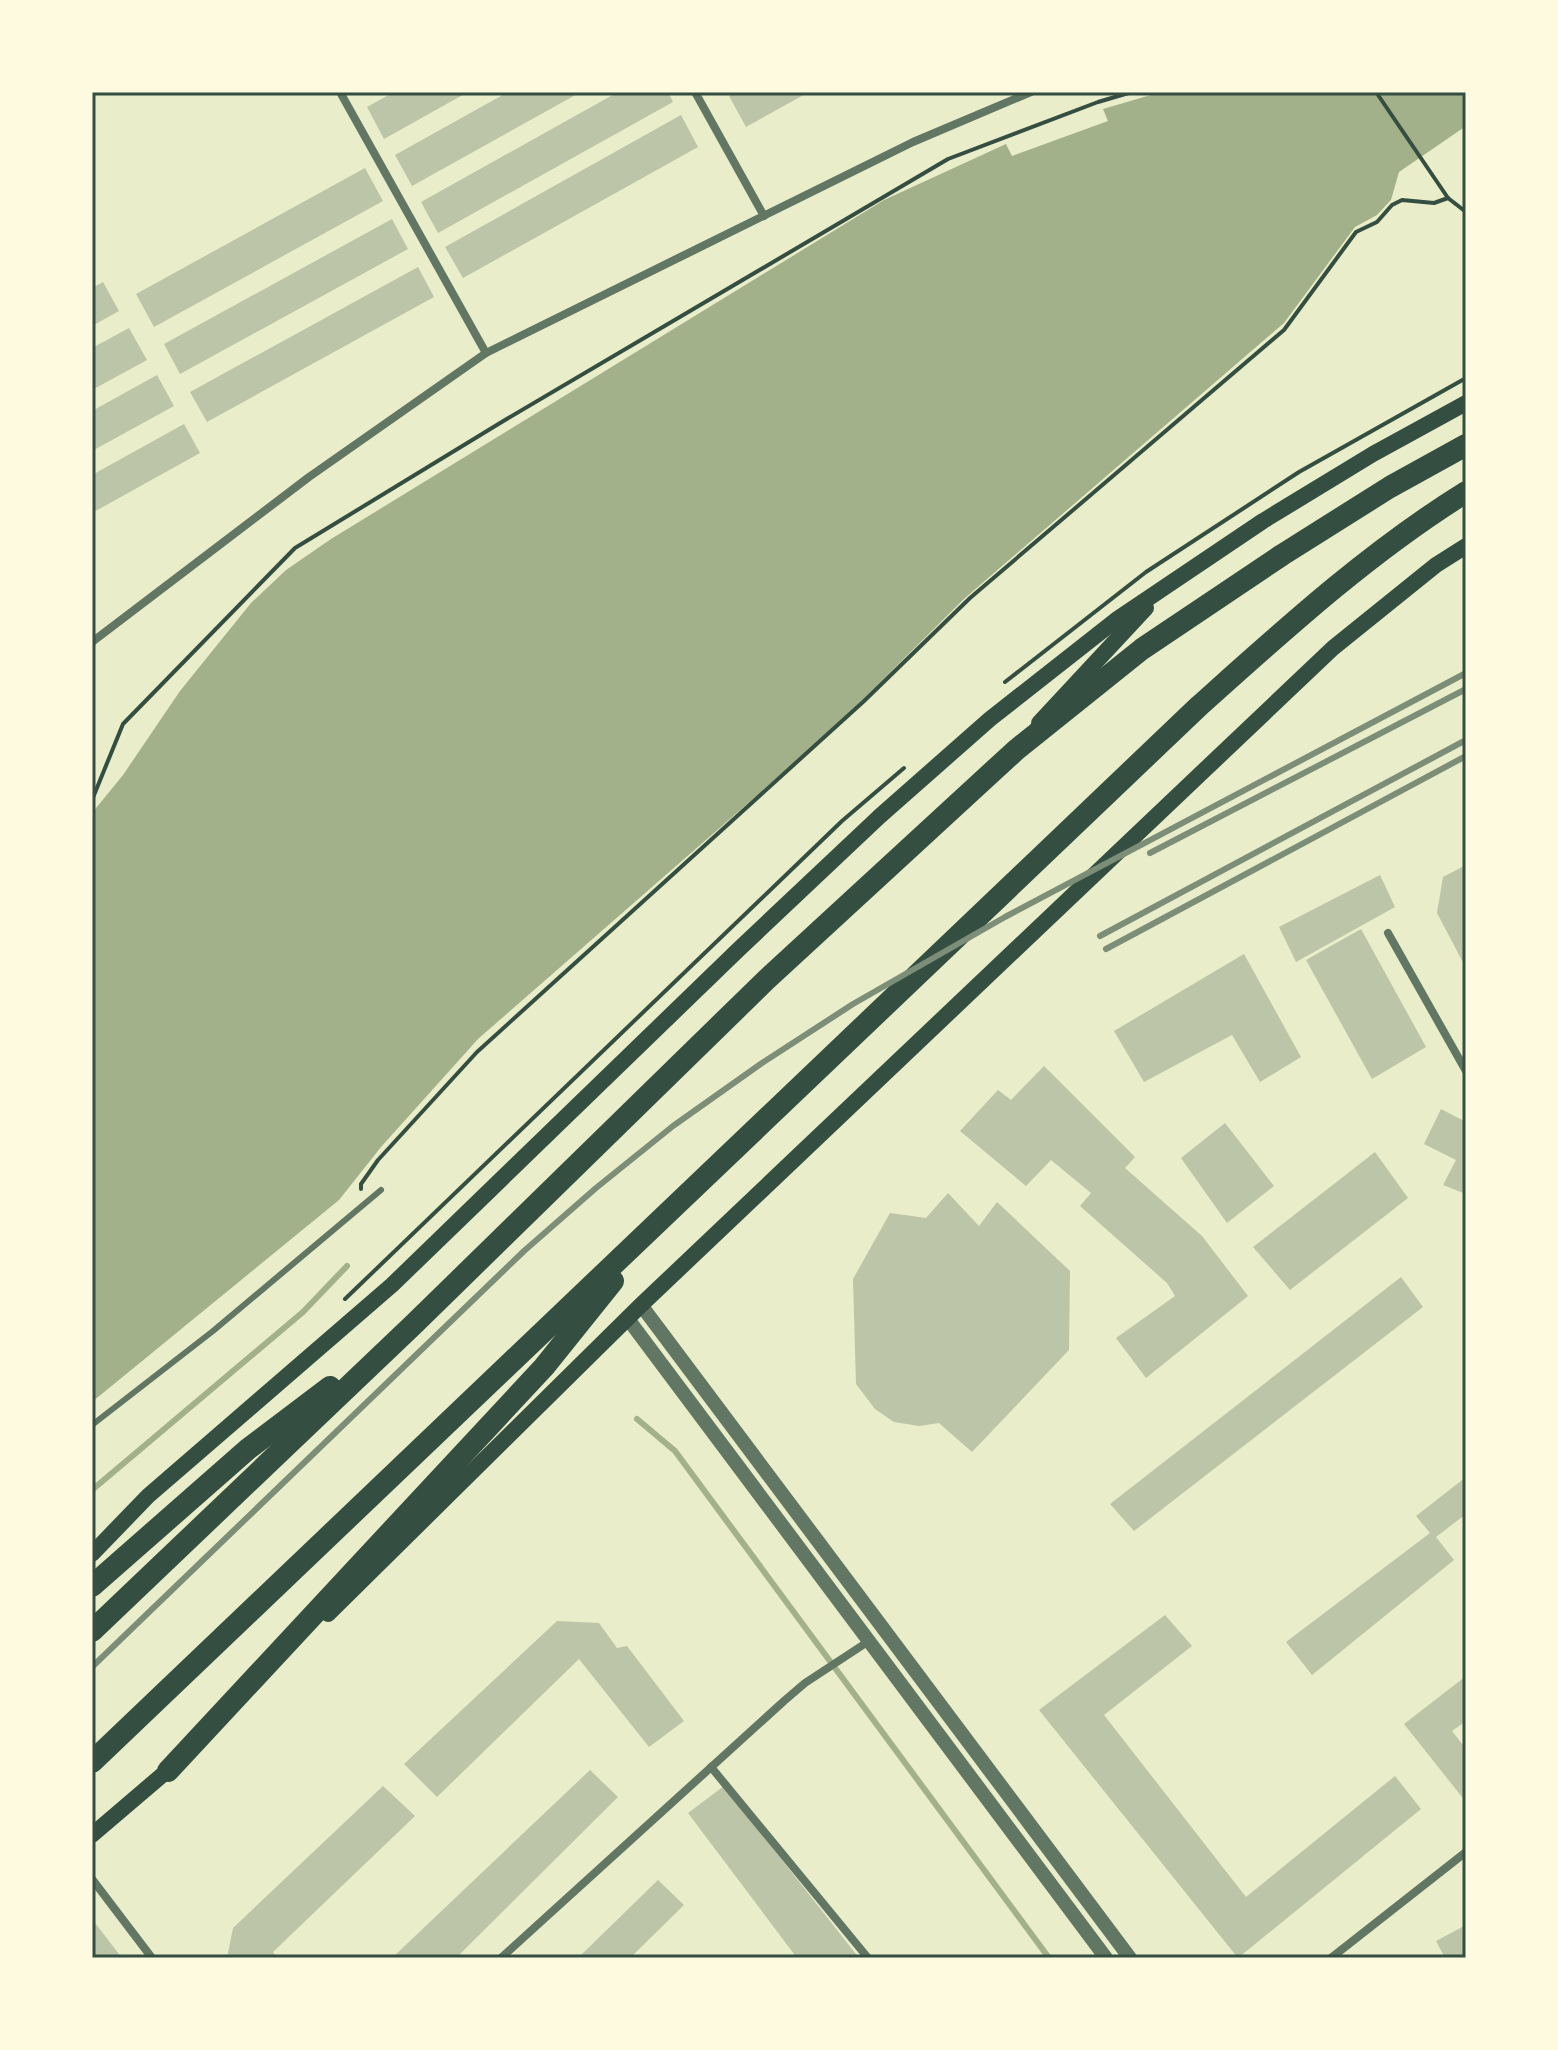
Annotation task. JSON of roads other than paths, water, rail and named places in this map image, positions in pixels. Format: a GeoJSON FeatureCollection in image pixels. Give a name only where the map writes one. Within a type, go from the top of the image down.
{"type":"FeatureCollection","features":[{"type":"Feature","properties":{"kind":"highway"},"geometry":{"type":"LineString","coordinates":[[92,1631],[414,1324],[766,980],[1016,750],[1142,649],[1390,487],[1466,445]]}},
{"type":"Feature","properties":{"kind":"highway"},"geometry":{"type":"LineString","coordinates":[[92,1762],[1198,707],[1311,606],[1414,524],[1466,492]]}},
{"type":"Feature","properties":{"kind":"highway"},"geometry":{"type":"LineString","coordinates":[[168,1771],[544,1367],[667,1214]]}},
{"type":"Feature","properties":{"kind":"highway"},"geometry":{"type":"LineString","coordinates":[[92,1586],[248,1449],[414,1324]]}},
{"type":"Feature","properties":{"kind":"main road"},"geometry":{"type":"LineString","coordinates":[[92,1554],[148,1496],[392,1285],[880,816],[990,719],[1116,620],[1263,521],[1373,454],[1466,403]]}},
{"type":"Feature","properties":{"kind":"main road"},"geometry":{"type":"LineString","coordinates":[[92,1835],[168,1771],[641,1305],[1333,648],[1436,565],[1466,546]]}},
{"type":"Feature","properties":{"kind":"main road"},"geometry":{"type":"LineString","coordinates":[[1016,750],[1064,694],[1170,584]]}},
{"type":"Feature","properties":{"kind":"street"},"geometry":{"type":"LineString","coordinates":[[340,92],[486,353]]}},
{"type":"Feature","properties":{"kind":"street"},"geometry":{"type":"LineString","coordinates":[[695,92],[764,216]]}},
{"type":"Feature","properties":{"kind":"street"},"geometry":{"type":"LineString","coordinates":[[92,642],[309,477],[486,353],[913,142],[1031,92]]}},
{"type":"Feature","properties":{"kind":"street"},"geometry":{"type":"LineString","coordinates":[[1388,933],[1466,1071]]}},
{"type":"Feature","properties":{"kind":"street"},"geometry":{"type":"LineString","coordinates":[[641,1305],[1130,1958]]}},
{"type":"Feature","properties":{"kind":"street"},"geometry":{"type":"LineString","coordinates":[[628,1319],[1106,1958]]}},
{"type":"Feature","properties":{"kind":"street"},"geometry":{"type":"LineString","coordinates":[[501,1958],[805,1683],[869,1641]]}},
{"type":"Feature","properties":{"kind":"street"},"geometry":{"type":"LineString","coordinates":[[711,1767],[868,1958]]}},
{"type":"Feature","properties":{"kind":"street"},"geometry":{"type":"LineString","coordinates":[[1331,1958],[1466,1852]]}},
{"type":"Feature","properties":{"kind":"street"},"geometry":{"type":"LineString","coordinates":[[92,1879],[152,1958]]}},
{"type":"Feature","properties":{"kind":"lane"},"geometry":{"type":"LineString","coordinates":[[92,1425],[213,1331],[381,1190]]}},
{"type":"Feature","properties":{"kind":"waterway"},"geometry":{"type":"LineString","coordinates":[[92,1490],[303,1312],[347,1266]]}},
{"type":"Feature","properties":{"kind":"waterway"},"geometry":{"type":"LineString","coordinates":[[637,1419],[675,1451],[1049,1958]]}},
{"type":"Feature","properties":{"kind":"railway"},"geometry":{"type":"LineString","coordinates":[[92,1667],[524,1251],[673,1126],[853,1004],[1005,917],[1466,673]]}},
{"type":"Feature","properties":{"kind":"railway"},"geometry":{"type":"LineString","coordinates":[[1150,853],[1466,689]]}},
{"type":"Feature","properties":{"kind":"railway"},"geometry":{"type":"LineString","coordinates":[[1100,936],[1466,740]]}},
{"type":"Feature","properties":{"kind":"railway"},"geometry":{"type":"LineString","coordinates":[[1106,949],[1466,756]]}}]}
